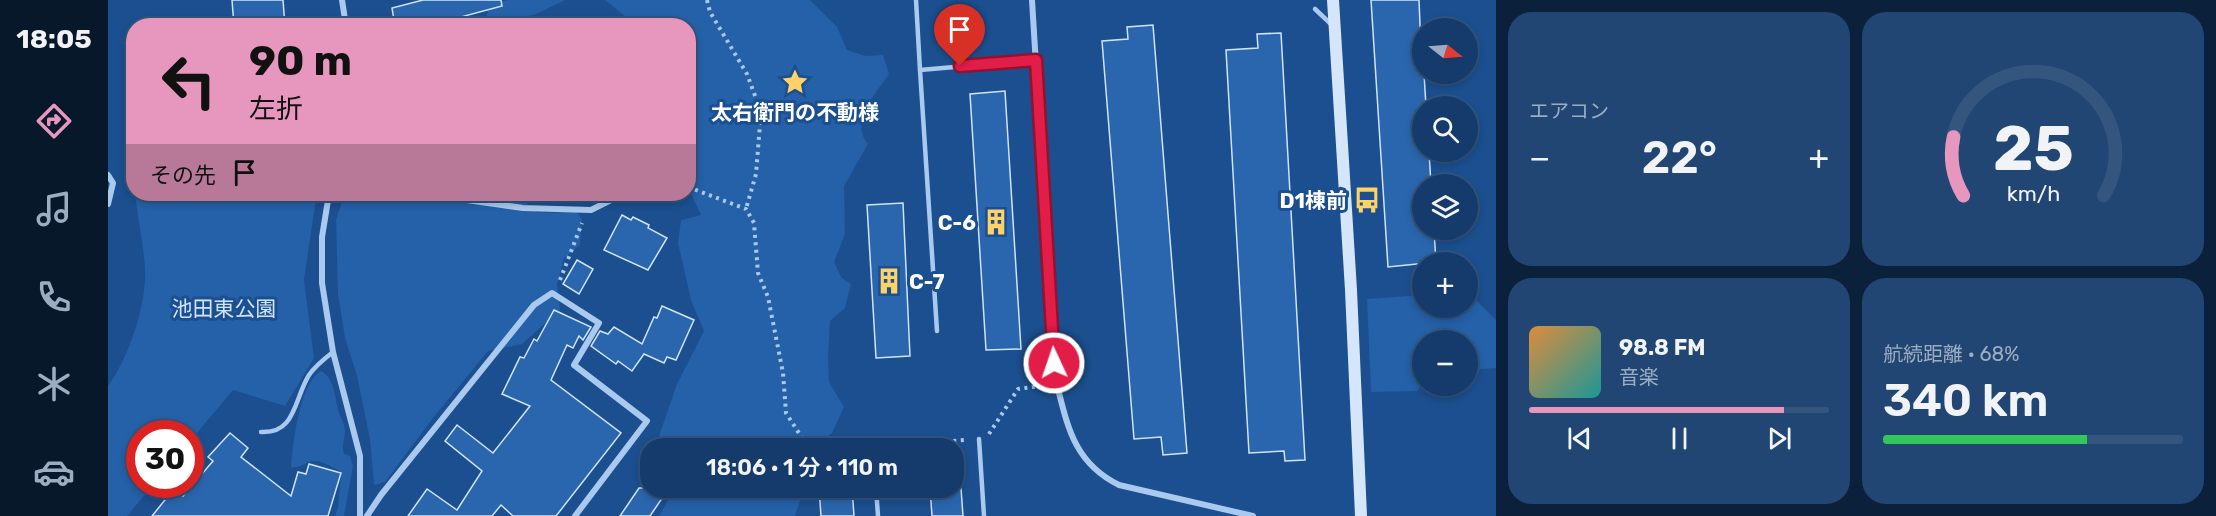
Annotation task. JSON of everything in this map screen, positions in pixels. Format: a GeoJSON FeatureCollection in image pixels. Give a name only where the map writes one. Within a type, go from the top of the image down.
{"type":"FeatureCollection","features":[{"type":"Feature","properties":{"kind":"street"},"geometry":{"type":"LineString","coordinates":[[342,0],[345,18]]}},
{"type":"Feature","properties":{"kind":"street"},"geometry":{"type":"LineString","coordinates":[[1032,0],[1054,377],[1070,434],[1088,463],[1119,485],[1253,516]]}},
{"type":"Feature","properties":{"kind":"street"},"geometry":{"type":"LineString","coordinates":[[1333,0],[1351,290],[1361,516]]}},
{"type":"Feature","properties":{"kind":"street"},"geometry":{"type":"LineString","coordinates":[[108,175],[112,183],[108,204]]}},
{"type":"Feature","properties":{"kind":"street"},"geometry":{"type":"LineString","coordinates":[[328,201],[322,237],[322,283],[333,352],[360,456],[360,516]]}},
{"type":"Feature","properties":{"kind":"street"},"geometry":{"type":"LineString","coordinates":[[478,201],[523,207],[591,210],[609,201]]}},
{"type":"Feature","properties":{"kind":"street"},"geometry":{"type":"LineString","coordinates":[[367,516],[381,495],[534,305],[552,293],[599,323],[574,365],[647,421],[576,516]]}},
{"type":"Feature","properties":{"kind":"lane"},"geometry":{"type":"LineString","coordinates":[[916,0],[937,331]]}},
{"type":"Feature","properties":{"kind":"lane"},"geometry":{"type":"LineString","coordinates":[[1315,9],[1335,28]]}},
{"type":"Feature","properties":{"kind":"lane"},"geometry":{"type":"LineString","coordinates":[[920,70],[1036,60]]}},
{"type":"Feature","properties":{"kind":"lane"},"geometry":{"type":"LineString","coordinates":[[261,432],[272,433],[281,430],[289,422],[310,374],[333,352]]}},
{"type":"Feature","properties":{"kind":"lane"},"geometry":{"type":"LineString","coordinates":[[979,439],[984,516]]}},
{"type":"Feature","properties":{"kind":"lane"},"geometry":{"type":"LineString","coordinates":[[877,498],[878,516]]}},
{"type":"Feature","properties":{"kind":"path"},"geometry":{"type":"LineString","coordinates":[[707,0],[710,12],[747,74],[761,112],[756,174],[746,210]]}},
{"type":"Feature","properties":{"kind":"path"},"geometry":{"type":"LineString","coordinates":[[696,190],[746,210],[754,223],[758,273],[768,297],[783,373],[786,413],[802,438]]}},
{"type":"Feature","properties":{"kind":"path"},"geometry":{"type":"LineString","coordinates":[[552,293],[558,285],[584,218],[591,210]]}},
{"type":"Feature","properties":{"kind":"path"},"geometry":{"type":"LineString","coordinates":[[964,440],[988,436],[1018,389],[1040,386]]}},
{"type":"Feature","properties":{"kind":"green space"},"geometry":{"type":"Polygon","coordinates":[[[508,0],[565,0],[534,15],[513,18],[486,18],[490,4],[508,0]]]}},
{"type":"Feature","properties":{"kind":"green space"},"geometry":{"type":"Polygon","coordinates":[[[605,0],[810,0],[837,27],[847,50],[865,56],[883,55],[889,74],[866,108],[861,126],[868,144],[844,186],[845,234],[834,262],[841,277],[851,284],[845,308],[830,321],[828,357],[829,382],[844,407],[832,433],[826,438],[660,438],[659,436],[677,384],[704,331],[691,300],[678,243],[681,220],[701,215],[695,201],[696,18],[627,18],[605,0]]]}},
{"type":"Feature","properties":{"kind":"green space","name":"池田東公園"},"geometry":{"type":"Polygon","coordinates":[[[136,201],[316,201],[304,280],[314,358],[285,406],[233,390],[204,425],[204,420],[126,420],[126,498],[142,498],[127,516],[108,516],[108,386],[123,360],[135,330],[143,298],[145,268],[136,201]]]}},
{"type":"Feature","properties":{"kind":"green space"},"geometry":{"type":"Polygon","coordinates":[[[342,201],[524,201],[536,212],[557,213],[576,210],[582,220],[580,245],[564,258],[557,284],[560,310],[522,344],[488,351],[433,418],[385,482],[374,485],[370,439],[357,376],[345,338],[338,294],[336,219],[342,201]]]}},
{"type":"Feature","properties":{"kind":"green space"},"geometry":{"type":"Polygon","coordinates":[[[1412,296],[1412,318],[1478,318],[1478,302],[1496,320],[1496,368],[1478,369],[1478,330],[1412,330],[1412,391],[1371,392],[1367,299],[1412,296]]]}},
{"type":"Feature","properties":{"kind":"green space"},"geometry":{"type":"Polygon","coordinates":[[[321,371],[326,374],[334,389],[345,429],[343,451],[344,454],[350,456],[353,466],[344,516],[335,516],[338,508],[341,472],[318,461],[291,467],[302,401],[313,378],[321,371]]]}},
{"type":"Feature","properties":{"kind":"green space"},"geometry":{"type":"Polygon","coordinates":[[[669,498],[801,498],[795,516],[659,516],[669,498]]]}},
{"type":"Feature","properties":{"kind":"building"},"geometry":{"type":"Polygon","coordinates":[[[232,0],[283,0],[284,18],[233,18],[232,0]]]}},
{"type":"Feature","properties":{"kind":"building"},"geometry":{"type":"Polygon","coordinates":[[[423,0],[501,0],[502,6],[457,18],[394,18],[392,8],[423,0]]]}},
{"type":"Feature","properties":{"kind":"building"},"geometry":{"type":"Polygon","coordinates":[[[1371,0],[1419,0],[1420,18],[1412,18],[1412,84],[1425,84],[1425,96],[1412,96],[1412,162],[1430,162],[1430,174],[1412,174],[1412,240],[1435,240],[1435,252],[1412,252],[1412,264],[1388,267],[1371,0]]]}},
{"type":"Feature","properties":{"kind":"building"},"geometry":{"type":"Polygon","coordinates":[[[1153,25],[1187,453],[1163,455],[1161,437],[1134,439],[1102,41],[1128,39],[1127,27],[1153,25]]]}},
{"type":"Feature","properties":{"kind":"building"},"geometry":{"type":"Polygon","coordinates":[[[1281,33],[1305,460],[1285,461],[1284,451],[1249,453],[1226,50],[1258,48],[1257,34],[1281,33]]]}},
{"type":"Feature","properties":{"kind":"building","name":"C-6"},"geometry":{"type":"Polygon","coordinates":[[[1005,91],[1021,349],[986,350],[970,94],[1005,91]]]}},
{"type":"Feature","properties":{"kind":"building","name":"C-7"},"geometry":{"type":"Polygon","coordinates":[[[903,203],[910,356],[876,358],[867,205],[903,203]]]}},
{"type":"Feature","properties":{"kind":"building"},"geometry":{"type":"Polygon","coordinates":[[[622,215],[631,220],[633,217],[649,225],[648,228],[667,238],[648,270],[604,250],[622,215]]]}},
{"type":"Feature","properties":{"kind":"building"},"geometry":{"type":"Polygon","coordinates":[[[577,260],[593,269],[579,294],[563,284],[577,260]]]}},
{"type":"Feature","properties":{"kind":"building"},"geometry":{"type":"Polygon","coordinates":[[[662,306],[694,320],[676,360],[667,357],[664,363],[644,354],[632,371],[618,361],[616,364],[591,346],[600,331],[608,334],[614,327],[642,344],[654,317],[657,318],[662,306]]]}},
{"type":"Feature","properties":{"kind":"building"},"geometry":{"type":"Polygon","coordinates":[[[554,310],[591,327],[583,340],[579,336],[573,348],[567,345],[551,380],[621,433],[556,516],[513,516],[501,505],[492,516],[408,516],[427,489],[457,510],[482,471],[445,441],[457,425],[493,453],[530,406],[502,394],[520,357],[524,358],[534,339],[537,341],[554,310]]]}},
{"type":"Feature","properties":{"kind":"building"},"geometry":{"type":"Polygon","coordinates":[[[230,433],[248,448],[241,457],[291,496],[298,472],[306,474],[309,464],[341,473],[328,516],[152,516],[167,498],[204,498],[204,472],[213,461],[208,457],[230,433]]]}},
{"type":"Feature","properties":{"kind":"building"},"geometry":{"type":"Polygon","coordinates":[[[639,488],[640,498],[662,498],[650,516],[620,516],[639,488]]]}},
{"type":"Feature","properties":{"kind":"building"},"geometry":{"type":"Polygon","coordinates":[[[820,498],[853,498],[854,516],[821,516],[820,498]]]}},
{"type":"Feature","properties":{"kind":"building"},"geometry":{"type":"Polygon","coordinates":[[[931,498],[962,498],[963,516],[932,516],[931,498]]]}},
{"type":"Feature","properties":{"kind":"place","name":"太右衛門の不動様"},"geometry":{"type":"Point","coordinates":[795,82]}},
{"type":"Feature","properties":{"kind":"place","name":"D1棟前"},"geometry":{"type":"Point","coordinates":[1367,200]}},
{"type":"Feature","properties":{"kind":"place","name":"C-6"},"geometry":{"type":"Point","coordinates":[996,222]}},
{"type":"Feature","properties":{"kind":"place","name":"C-7"},"geometry":{"type":"Point","coordinates":[889,281]}},
{"type":"Feature","properties":{"kind":"route"},"geometry":{"type":"LineString","coordinates":[[960,66],[1036,60],[1054,363]]}}]}
